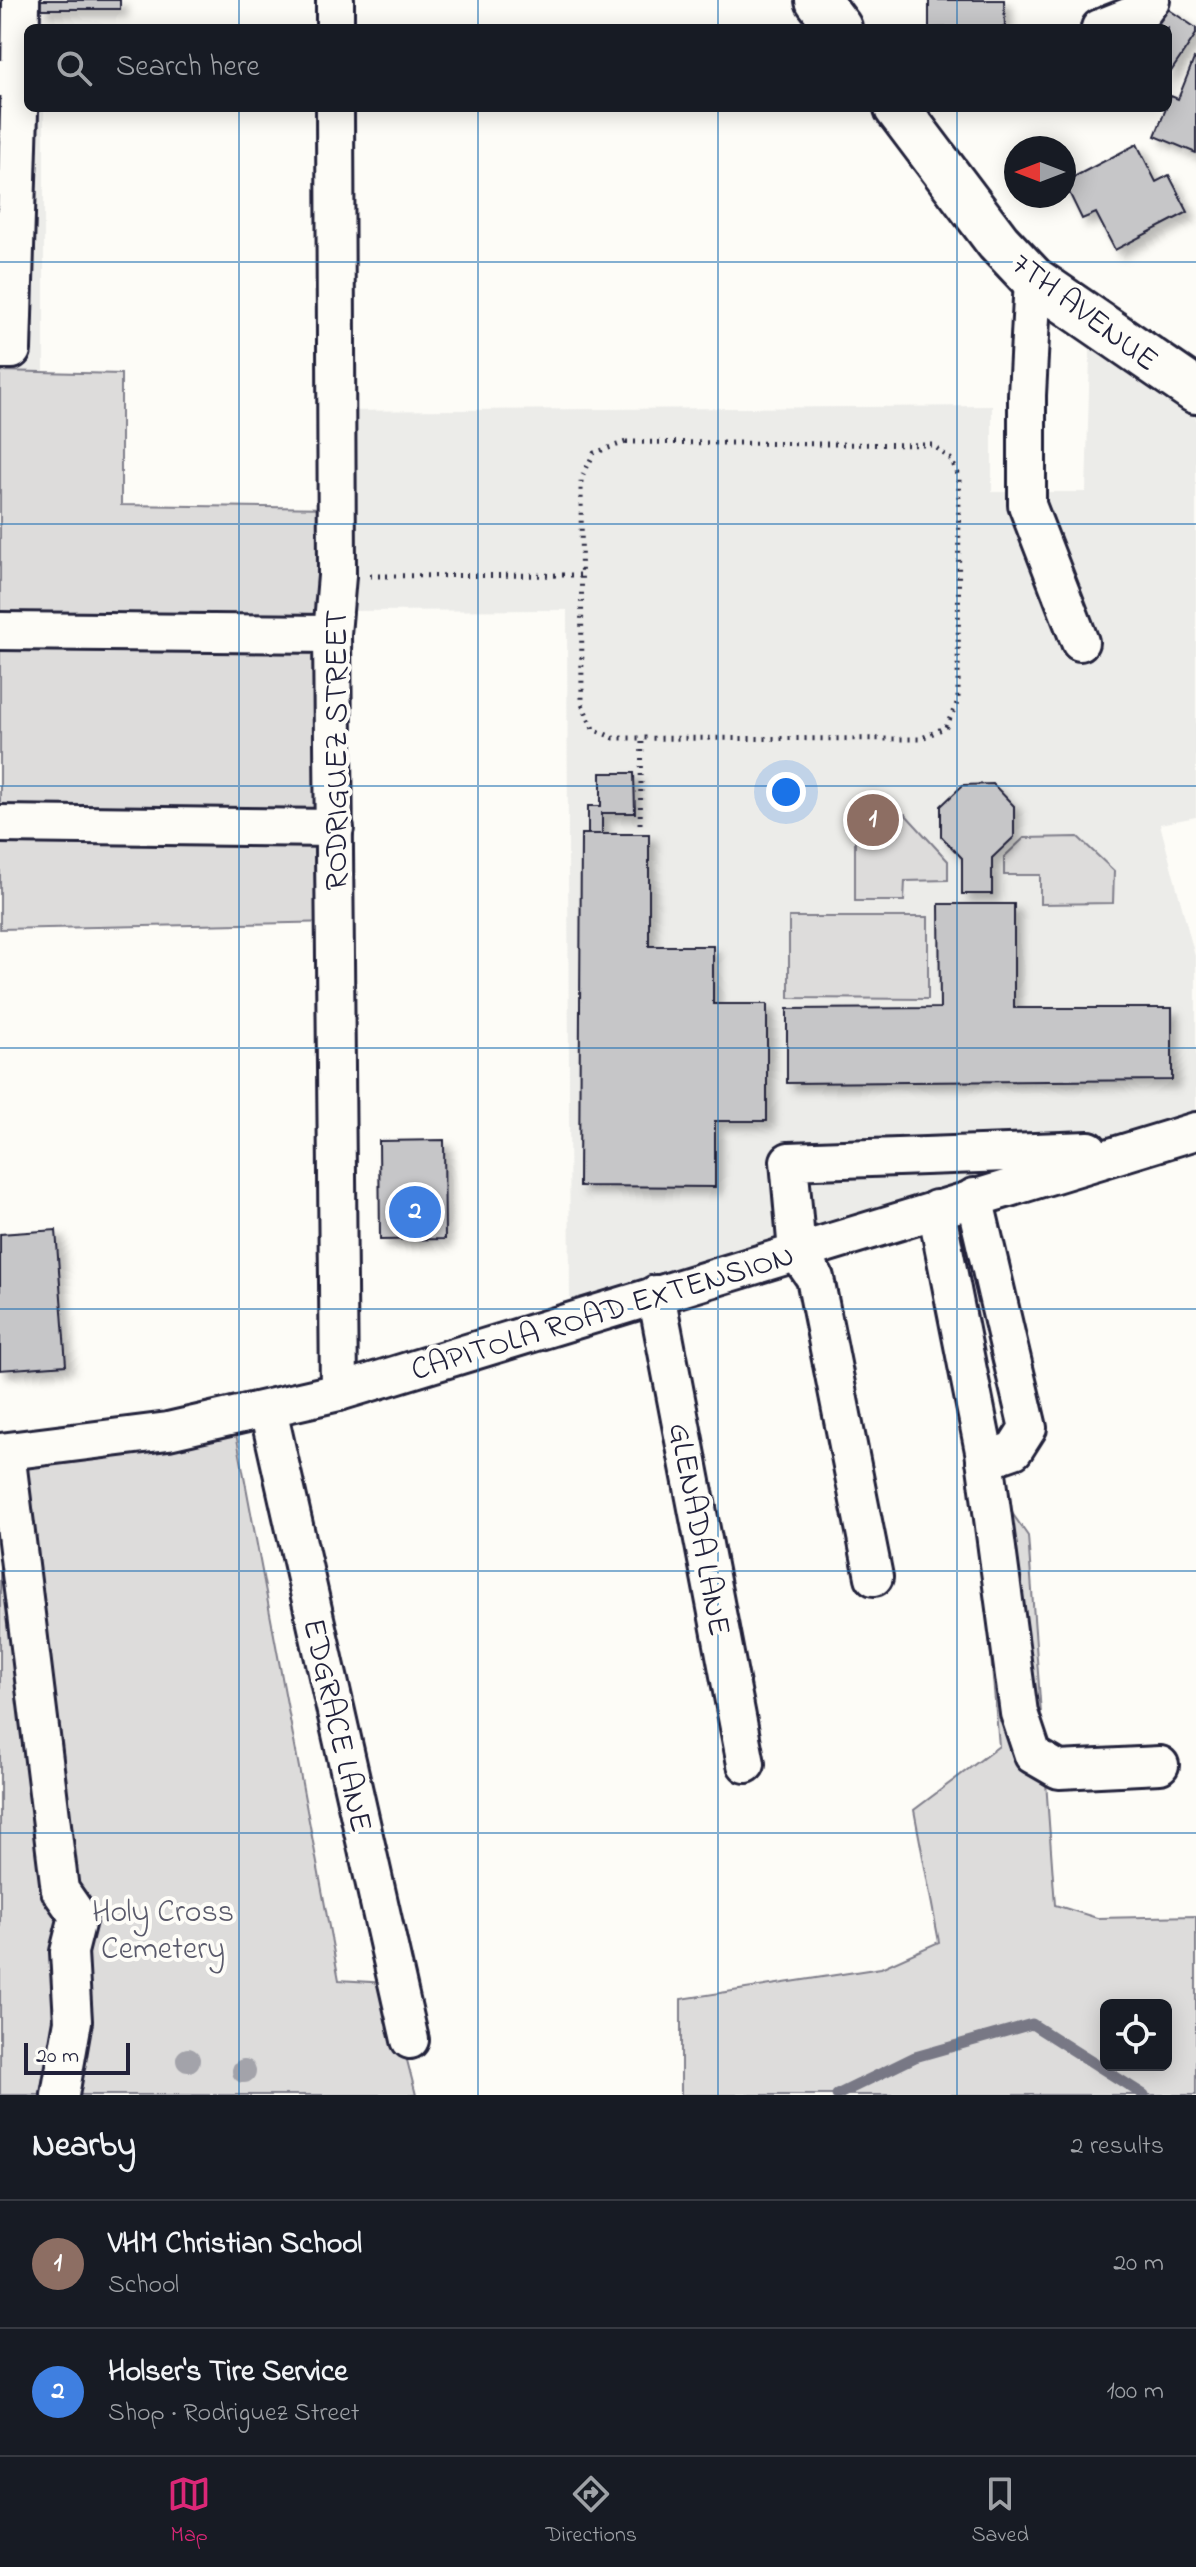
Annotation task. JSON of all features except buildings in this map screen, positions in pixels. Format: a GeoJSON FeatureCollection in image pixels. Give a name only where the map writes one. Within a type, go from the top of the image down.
{"type":"FeatureCollection","features":[{"type":"Feature","properties":{"kind":"main road"},"geometry":{"type":"LineString","coordinates":[[818,0],[836,24]]}},
{"type":"Feature","properties":{"kind":"main road","name":"7TH AVENUE"},"geometry":{"type":"LineString","coordinates":[[900,112],[998,242],[1033,279],[1196,391]]}},
{"type":"Feature","properties":{"kind":"street"},"geometry":{"type":"LineString","coordinates":[[0,350],[12,350],[10,78],[21,0]]}},
{"type":"Feature","properties":{"kind":"street"},"geometry":{"type":"LineString","coordinates":[[335,0],[335,24]]}},
{"type":"Feature","properties":{"kind":"street"},"geometry":{"type":"LineString","coordinates":[[1110,24],[1143,11],[1151,0]]}},
{"type":"Feature","properties":{"kind":"street","name":"RODRIGUEZ STREET"},"geometry":{"type":"LineString","coordinates":[[335,112],[337,576],[332,634],[339,1392]]}},
{"type":"Feature","properties":{"kind":"street"},"geometry":{"type":"LineString","coordinates":[[1033,279],[1027,395],[1027,505],[1080,642]]}},
{"type":"Feature","properties":{"kind":"street"},"geometry":{"type":"LineString","coordinates":[[0,631],[332,634]]}},
{"type":"Feature","properties":{"kind":"street"},"geometry":{"type":"LineString","coordinates":[[0,824],[335,828]]}},
{"type":"Feature","properties":{"kind":"street","name":"CAPITOLA ROAD EXTENSION"},"geometry":{"type":"LineString","coordinates":[[3,1452],[168,1431],[339,1392],[1196,1131]]}},
{"type":"Feature","properties":{"kind":"street"},"geometry":{"type":"LineString","coordinates":[[874,1577],[815,1278],[797,1252],[789,1161],[1135,1149]]}},
{"type":"Feature","properties":{"kind":"street"},"geometry":{"type":"LineString","coordinates":[[974,1197],[1028,1428],[1014,1450],[985,1460]]}},
{"type":"Feature","properties":{"kind":"street"},"geometry":{"type":"LineString","coordinates":[[936,1209],[985,1460],[1019,1713],[1033,1755],[1059,1770],[1160,1765]]}},
{"type":"Feature","properties":{"kind":"street","name":"GLENADA LANE"},"geometry":{"type":"LineString","coordinates":[[656,1294],[746,1764]]}},
{"type":"Feature","properties":{"kind":"street","name":"EDGRACE LANE"},"geometry":{"type":"LineString","coordinates":[[268,1410],[410,2040]]}},
{"type":"Feature","properties":{"kind":"street"},"geometry":{"type":"LineString","coordinates":[[3,1452],[60,1890],[52,1904],[50,1917],[56,1935],[69,1952],[73,2021],[60,2095]]}},
{"type":"Feature","properties":{"kind":"path"},"geometry":{"type":"LineString","coordinates":[[626,442],[932,445],[952,460],[959,479],[958,701],[946,727],[920,739],[614,738],[593,729],[582,704],[581,575],[581,479],[594,453],[626,442]]}},
{"type":"Feature","properties":{"kind":"path"},"geometry":{"type":"LineString","coordinates":[[337,576],[581,575]]}},
{"type":"Feature","properties":{"kind":"path"},"geometry":{"type":"LineString","coordinates":[[640,824],[642,739]]}},
{"type":"Feature","properties":{"kind":"shaded area"},"geometry":{"type":"Polygon","coordinates":[[[0,0],[43,0],[43,24],[24,24],[24,112],[44,112],[44,373],[0,371],[0,0]]]}},
{"type":"Feature","properties":{"kind":"shaded area"},"geometry":{"type":"Polygon","coordinates":[[[1091,321],[1196,376],[1196,817],[1160,824],[1196,960],[1196,1130],[570,1322],[567,610],[334,611],[333,411],[992,406],[992,492],[1086,492],[1091,321]]]}},
{"type":"Feature","properties":{"kind":"green space"},"geometry":{"type":"Polygon","coordinates":[[[0,371],[121,374],[121,505],[333,508],[335,922],[0,929],[0,371]]]}},
{"type":"Feature","properties":{"kind":"green space"},"geometry":{"type":"Polygon","coordinates":[[[905,814],[948,861],[948,880],[905,881],[904,901],[855,901],[855,815],[905,814]]]}},
{"type":"Feature","properties":{"kind":"green space"},"geometry":{"type":"Polygon","coordinates":[[[1078,837],[1114,871],[1113,903],[1040,904],[1040,875],[1004,875],[1004,857],[1024,838],[1078,837]]]}},
{"type":"Feature","properties":{"kind":"green space"},"geometry":{"type":"Polygon","coordinates":[[[789,917],[928,917],[928,999],[789,998],[789,917]]]}},
{"type":"Feature","properties":{"kind":"green space","name":"Holy Cross Cemetery"},"geometry":{"type":"Polygon","coordinates":[[[232,1412],[339,1980],[387,1983],[416,2095],[0,2095],[0,1444],[232,1412]]]}},
{"type":"Feature","properties":{"kind":"green space"},"geometry":{"type":"Polygon","coordinates":[[[1005,1503],[1028,1536],[1055,1905],[1097,1918],[1196,1916],[1196,2095],[681,2095],[681,1999],[881,1968],[939,1942],[914,1810],[999,1746],[979,1521],[1005,1503]]]}},
{"type":"Feature","properties":{"kind":"waterway"},"geometry":{"type":"LineString","coordinates":[[837,2095],[915,2057],[1032,2024],[1144,2095]]}},
{"type":"Feature","properties":{"kind":"place","name":"VHM Christian School"},"geometry":{"type":"Point","coordinates":[873,820]}},
{"type":"Feature","properties":{"kind":"place","name":"Holser's Tire Service"},"geometry":{"type":"Point","coordinates":[415,1212]}}]}
